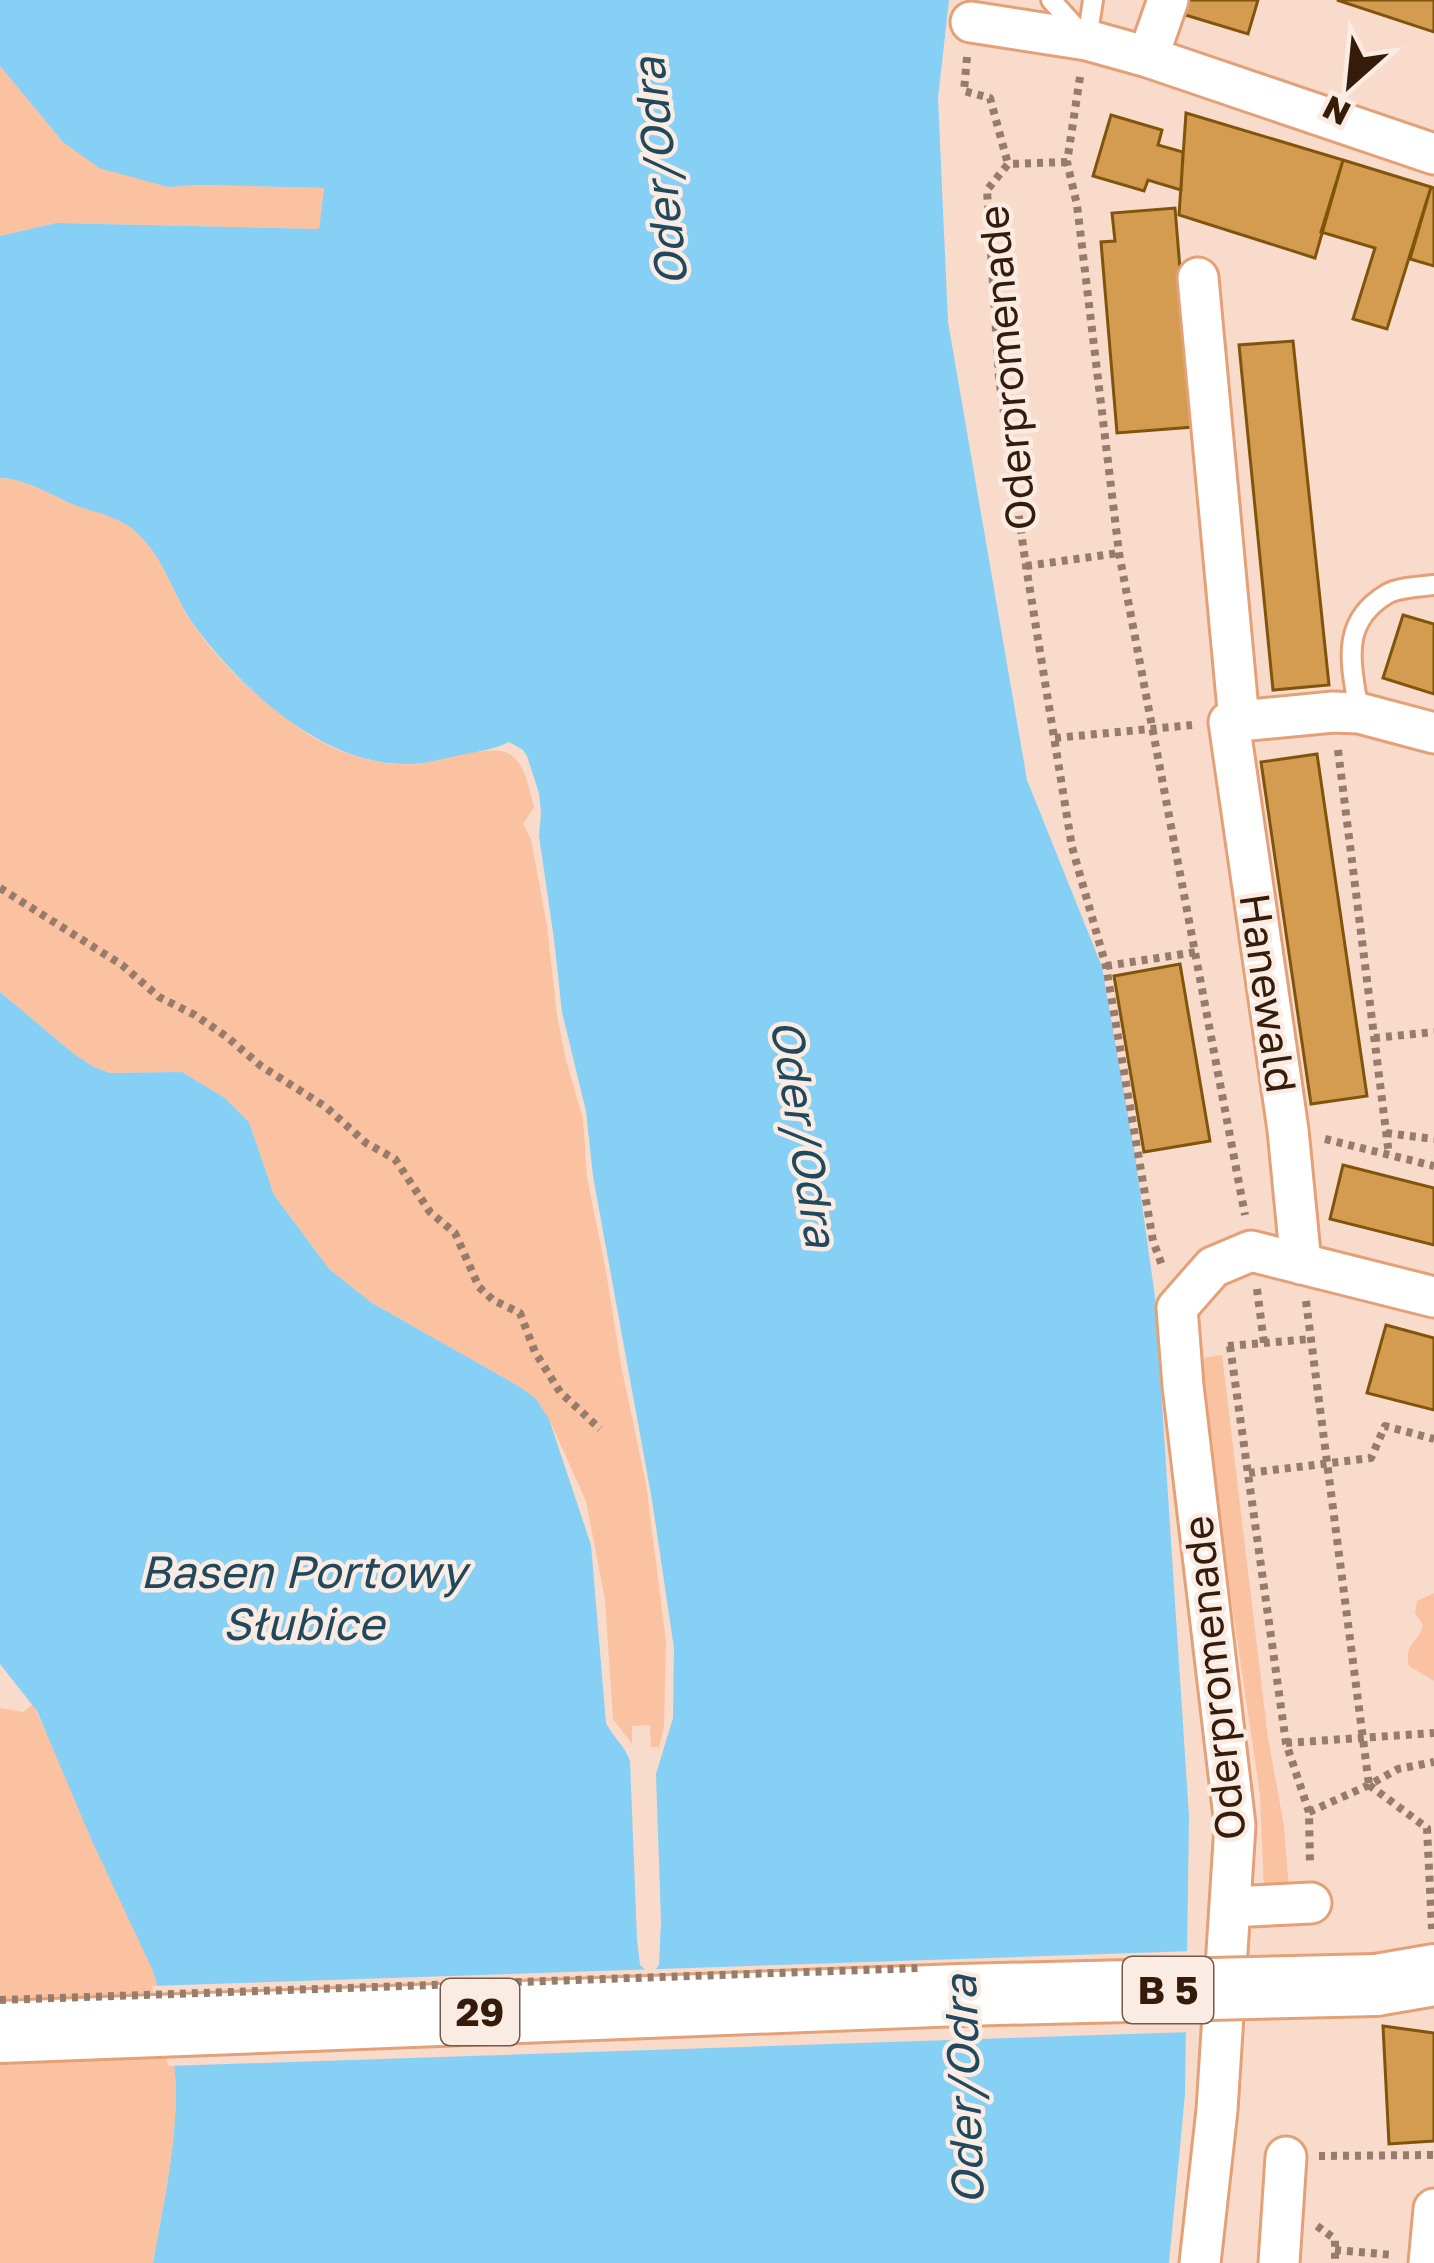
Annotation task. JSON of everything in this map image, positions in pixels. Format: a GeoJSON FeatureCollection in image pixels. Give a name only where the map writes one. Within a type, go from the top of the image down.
{"type":"FeatureCollection","features":[{"type":"Feature","properties":{"kind":"main road","name":"B 5"},"geometry":{"type":"LineString","coordinates":[[947,1982],[1415,1984]]}},
{"type":"Feature","properties":{"kind":"main road","name":"29"},"geometry":{"type":"LineString","coordinates":[[0,2032],[947,1982]]}},
{"type":"Feature","properties":{"kind":"street"},"geometry":{"type":"LineString","coordinates":[[1148,57],[1168,0]]}},
{"type":"Feature","properties":{"kind":"street"},"geometry":{"type":"LineString","coordinates":[[971,22],[1087,40],[1148,57],[1434,154]]}},
{"type":"Feature","properties":{"kind":"street","name":"Hanewald"},"geometry":{"type":"LineString","coordinates":[[1198,278],[1234,722],[1301,1264]]}},
{"type":"Feature","properties":{"kind":"street"},"geometry":{"type":"LineString","coordinates":[[1234,722],[1346,713],[1434,733]]}},
{"type":"Feature","properties":{"kind":"street"},"geometry":{"type":"LineString","coordinates":[[1177,1308],[1213,1268],[1251,1251],[1434,1297]]}},
{"type":"Feature","properties":{"kind":"street","name":"Oderpromenade"},"geometry":{"type":"LineString","coordinates":[[1177,1308],[1235,1825],[1217,2110],[1199,2263]]}},
{"type":"Feature","properties":{"kind":"street"},"geometry":{"type":"LineString","coordinates":[[1230,1907],[1311,1903]]}},
{"type":"Feature","properties":{"kind":"street"},"geometry":{"type":"LineString","coordinates":[[1279,2263],[1305,2156]]}},
{"type":"Feature","properties":{"kind":"street"},"geometry":{"type":"LineString","coordinates":[[1429,2260],[1434,2210]]}},
{"type":"Feature","properties":{"kind":"lane"},"geometry":{"type":"LineString","coordinates":[[1051,0],[1087,40]]}},
{"type":"Feature","properties":{"kind":"lane"},"geometry":{"type":"LineString","coordinates":[[1087,40],[1093,0]]}},
{"type":"Feature","properties":{"kind":"lane"},"geometry":{"type":"LineString","coordinates":[[1346,713],[1350,652],[1358,619],[1390,592],[1434,585]]}},
{"type":"Feature","properties":{"kind":"path"},"geometry":{"type":"LineString","coordinates":[[1087,40],[1067,162],[1077,205],[1119,553],[1251,1251],[1264,1343]]}},
{"type":"Feature","properties":{"kind":"path"},"geometry":{"type":"LineString","coordinates":[[990,98],[1008,164]]}},
{"type":"Feature","properties":{"kind":"path","name":"Oderpromenade"},"geometry":{"type":"LineString","coordinates":[[1067,162],[1008,164],[986,190],[999,378],[1072,847],[1106,967],[1153,1241],[1177,1308]]}},
{"type":"Feature","properties":{"kind":"path","name":"Oderpromenade"},"geometry":{"type":"LineString","coordinates":[[1026,566],[1119,553]]}},
{"type":"Feature","properties":{"kind":"path"},"geometry":{"type":"LineString","coordinates":[[1346,713],[1374,1038],[1389,1155]]}},
{"type":"Feature","properties":{"kind":"path"},"geometry":{"type":"LineString","coordinates":[[1055,738],[1154,728]]}},
{"type":"Feature","properties":{"kind":"path"},"geometry":{"type":"LineString","coordinates":[[0,888],[122,965],[159,997],[200,1018],[261,1066],[321,1104],[367,1143],[397,1160],[430,1212],[455,1233],[478,1287],[520,1312],[535,1352],[560,1392],[600,1429]]}},
{"type":"Feature","properties":{"kind":"path"},"geometry":{"type":"LineString","coordinates":[[1106,967],[1196,952]]}},
{"type":"Feature","properties":{"kind":"path"},"geometry":{"type":"LineString","coordinates":[[1374,1038],[1434,1032]]}},
{"type":"Feature","properties":{"kind":"path"},"geometry":{"type":"LineString","coordinates":[[1288,1130],[1434,1166]]}},
{"type":"Feature","properties":{"kind":"path"},"geometry":{"type":"LineString","coordinates":[[1386,1133],[1434,1139]]}},
{"type":"Feature","properties":{"kind":"path"},"geometry":{"type":"LineString","coordinates":[[1301,1264],[1369,1785],[1426,1828],[1433,1949]]}},
{"type":"Feature","properties":{"kind":"path"},"geometry":{"type":"LineString","coordinates":[[1310,1339],[1230,1346],[1286,1743],[1309,1811],[1311,1903]]}},
{"type":"Feature","properties":{"kind":"path"},"geometry":{"type":"LineString","coordinates":[[1248,1473],[1371,1458],[1385,1426],[1434,1438]]}},
{"type":"Feature","properties":{"kind":"path"},"geometry":{"type":"LineString","coordinates":[[1286,1743],[1434,1732]]}},
{"type":"Feature","properties":{"kind":"path"},"geometry":{"type":"LineString","coordinates":[[1309,1811],[1398,1768],[1434,1762]]}},
{"type":"Feature","properties":{"kind":"path"},"geometry":{"type":"LineString","coordinates":[[0,2000],[947,1982]]}},
{"type":"Feature","properties":{"kind":"path"},"geometry":{"type":"LineString","coordinates":[[1305,2156],[1434,2155]]}},
{"type":"Feature","properties":{"kind":"path"},"geometry":{"type":"LineString","coordinates":[[1335,2239],[1335,2263]]}},
{"type":"Feature","properties":{"kind":"path"},"geometry":{"type":"LineString","coordinates":[[1335,2250],[1429,2260]]}},
{"type":"Feature","properties":{"kind":"shaded area"},"geometry":{"type":"Polygon","coordinates":[[[0,66],[63,142],[168,187],[324,188],[319,229],[56,223],[0,236],[0,66]]]}},
{"type":"Feature","properties":{"kind":"shaded area"},"geometry":{"type":"Polygon","coordinates":[[[0,478],[112,517],[135,531],[159,561],[187,615],[223,661],[309,735],[357,756],[391,764],[496,751],[512,755],[522,768],[534,807],[523,824],[531,839],[557,1015],[583,1119],[587,1178],[646,1484],[666,1642],[664,1727],[659,1747],[651,1747],[650,1725],[632,1726],[632,1744],[613,1719],[605,1599],[586,1501],[549,1419],[520,1387],[372,1303],[329,1269],[274,1195],[249,1122],[225,1098],[182,1072],[110,1073],[94,1067],[0,992],[0,478]]]}},
{"type":"Feature","properties":{"kind":"shaded area"},"geometry":{"type":"Polygon","coordinates":[[[1222,1355],[1289,1890],[1264,1890],[1260,1795],[1196,1359],[1222,1355]]]}},
{"type":"Feature","properties":{"kind":"shaded area"},"geometry":{"type":"Polygon","coordinates":[[[1434,1593],[1434,1681],[1409,1666],[1408,1658],[1423,1625],[1415,1613],[1417,1601],[1434,1593]]]}},
{"type":"Feature","properties":{"kind":"shaded area"},"geometry":{"type":"Polygon","coordinates":[[[33,1704],[153,1971],[167,2022],[175,2074],[175,2119],[153,2263],[0,2263],[0,1708],[23,1712],[33,1704]]]}},
{"type":"Feature","properties":{"kind":"water"},"geometry":{"type":"Polygon","coordinates":[[[0,0],[949,0],[938,98],[948,322],[1027,780],[1102,967],[1155,1297],[1189,1816],[1185,2094],[1169,2263],[153,2263],[175,2119],[175,2074],[164,2009],[153,1971],[37,1711],[0,1664],[0,992],[94,1067],[110,1073],[182,1072],[225,1098],[249,1122],[274,1195],[329,1269],[372,1303],[536,1399],[549,1419],[591,1545],[606,1723],[630,1761],[637,1939],[640,1965],[651,1975],[659,1965],[661,1921],[656,1774],[673,1718],[674,1648],[593,1176],[586,1111],[562,1012],[539,836],[539,793],[527,756],[509,742],[436,761],[402,764],[371,760],[312,735],[258,696],[213,649],[186,613],[154,553],[130,527],[30,485],[0,478],[0,236],[56,223],[319,229],[324,188],[168,187],[99,168],[63,142],[0,66],[0,0]]]}},
{"type":"Feature","properties":{"kind":"pier"},"geometry":{"type":"Polygon","coordinates":[[[1193,1951],[1192,2032],[168,2066],[152,1986],[1193,1951]]]}},
{"type":"Feature","properties":{"kind":"building"},"geometry":{"type":"Polygon","coordinates":[[[1187,0],[1258,0],[1248,34],[1182,14],[1187,0]]]}},
{"type":"Feature","properties":{"kind":"building"},"geometry":{"type":"Polygon","coordinates":[[[1337,0],[1434,0],[1434,32],[1337,0]]]}},
{"type":"Feature","properties":{"kind":"building"},"geometry":{"type":"Polygon","coordinates":[[[1186,113],[1343,160],[1315,258],[1179,215],[1186,113]]]}},
{"type":"Feature","properties":{"kind":"building"},"geometry":{"type":"Polygon","coordinates":[[[1111,115],[1162,130],[1158,145],[1183,152],[1181,190],[1148,180],[1144,191],[1093,176],[1111,115]]]}},
{"type":"Feature","properties":{"kind":"building"},"geometry":{"type":"Polygon","coordinates":[[[1343,160],[1431,187],[1387,329],[1353,319],[1375,248],[1321,232],[1343,160]]]}},
{"type":"Feature","properties":{"kind":"building"},"geometry":{"type":"Polygon","coordinates":[[[1434,188],[1434,266],[1410,259],[1434,188]]]}},
{"type":"Feature","properties":{"kind":"building"},"geometry":{"type":"Polygon","coordinates":[[[1175,208],[1193,427],[1117,433],[1101,242],[1115,241],[1112,213],[1175,208]]]}},
{"type":"Feature","properties":{"kind":"building"},"geometry":{"type":"Polygon","coordinates":[[[1293,341],[1329,685],[1273,690],[1239,345],[1293,341]]]}},
{"type":"Feature","properties":{"kind":"building"},"geometry":{"type":"Polygon","coordinates":[[[1403,615],[1434,624],[1434,694],[1383,678],[1403,615]]]}},
{"type":"Feature","properties":{"kind":"building"},"geometry":{"type":"Polygon","coordinates":[[[1317,754],[1367,1096],[1311,1104],[1261,762],[1317,754]]]}},
{"type":"Feature","properties":{"kind":"building"},"geometry":{"type":"Polygon","coordinates":[[[1180,964],[1210,1141],[1144,1152],[1114,976],[1180,964]]]}},
{"type":"Feature","properties":{"kind":"building"},"geometry":{"type":"Polygon","coordinates":[[[1343,1165],[1434,1188],[1434,1245],[1330,1219],[1343,1165]]]}},
{"type":"Feature","properties":{"kind":"building"},"geometry":{"type":"Polygon","coordinates":[[[1386,1325],[1434,1338],[1434,1410],[1367,1393],[1386,1325]]]}},
{"type":"Feature","properties":{"kind":"building"},"geometry":{"type":"Polygon","coordinates":[[[1383,2026],[1434,2033],[1434,2141],[1389,2144],[1383,2026]]]}},
{"type":"Feature","properties":{"kind":"water label","name":"Oder/Odra"},"geometry":{"type":"Point","coordinates":[660,172]}},
{"type":"Feature","properties":{"kind":"water label","name":"Oder/Odra"},"geometry":{"type":"Point","coordinates":[804,1133]}},
{"type":"Feature","properties":{"kind":"water label","name":"Basen Portowy Słubice"},"geometry":{"type":"Point","coordinates":[303,1598]}},
{"type":"Feature","properties":{"kind":"water label","name":"Oder/Odra"},"geometry":{"type":"Point","coordinates":[964,2090]}}]}
